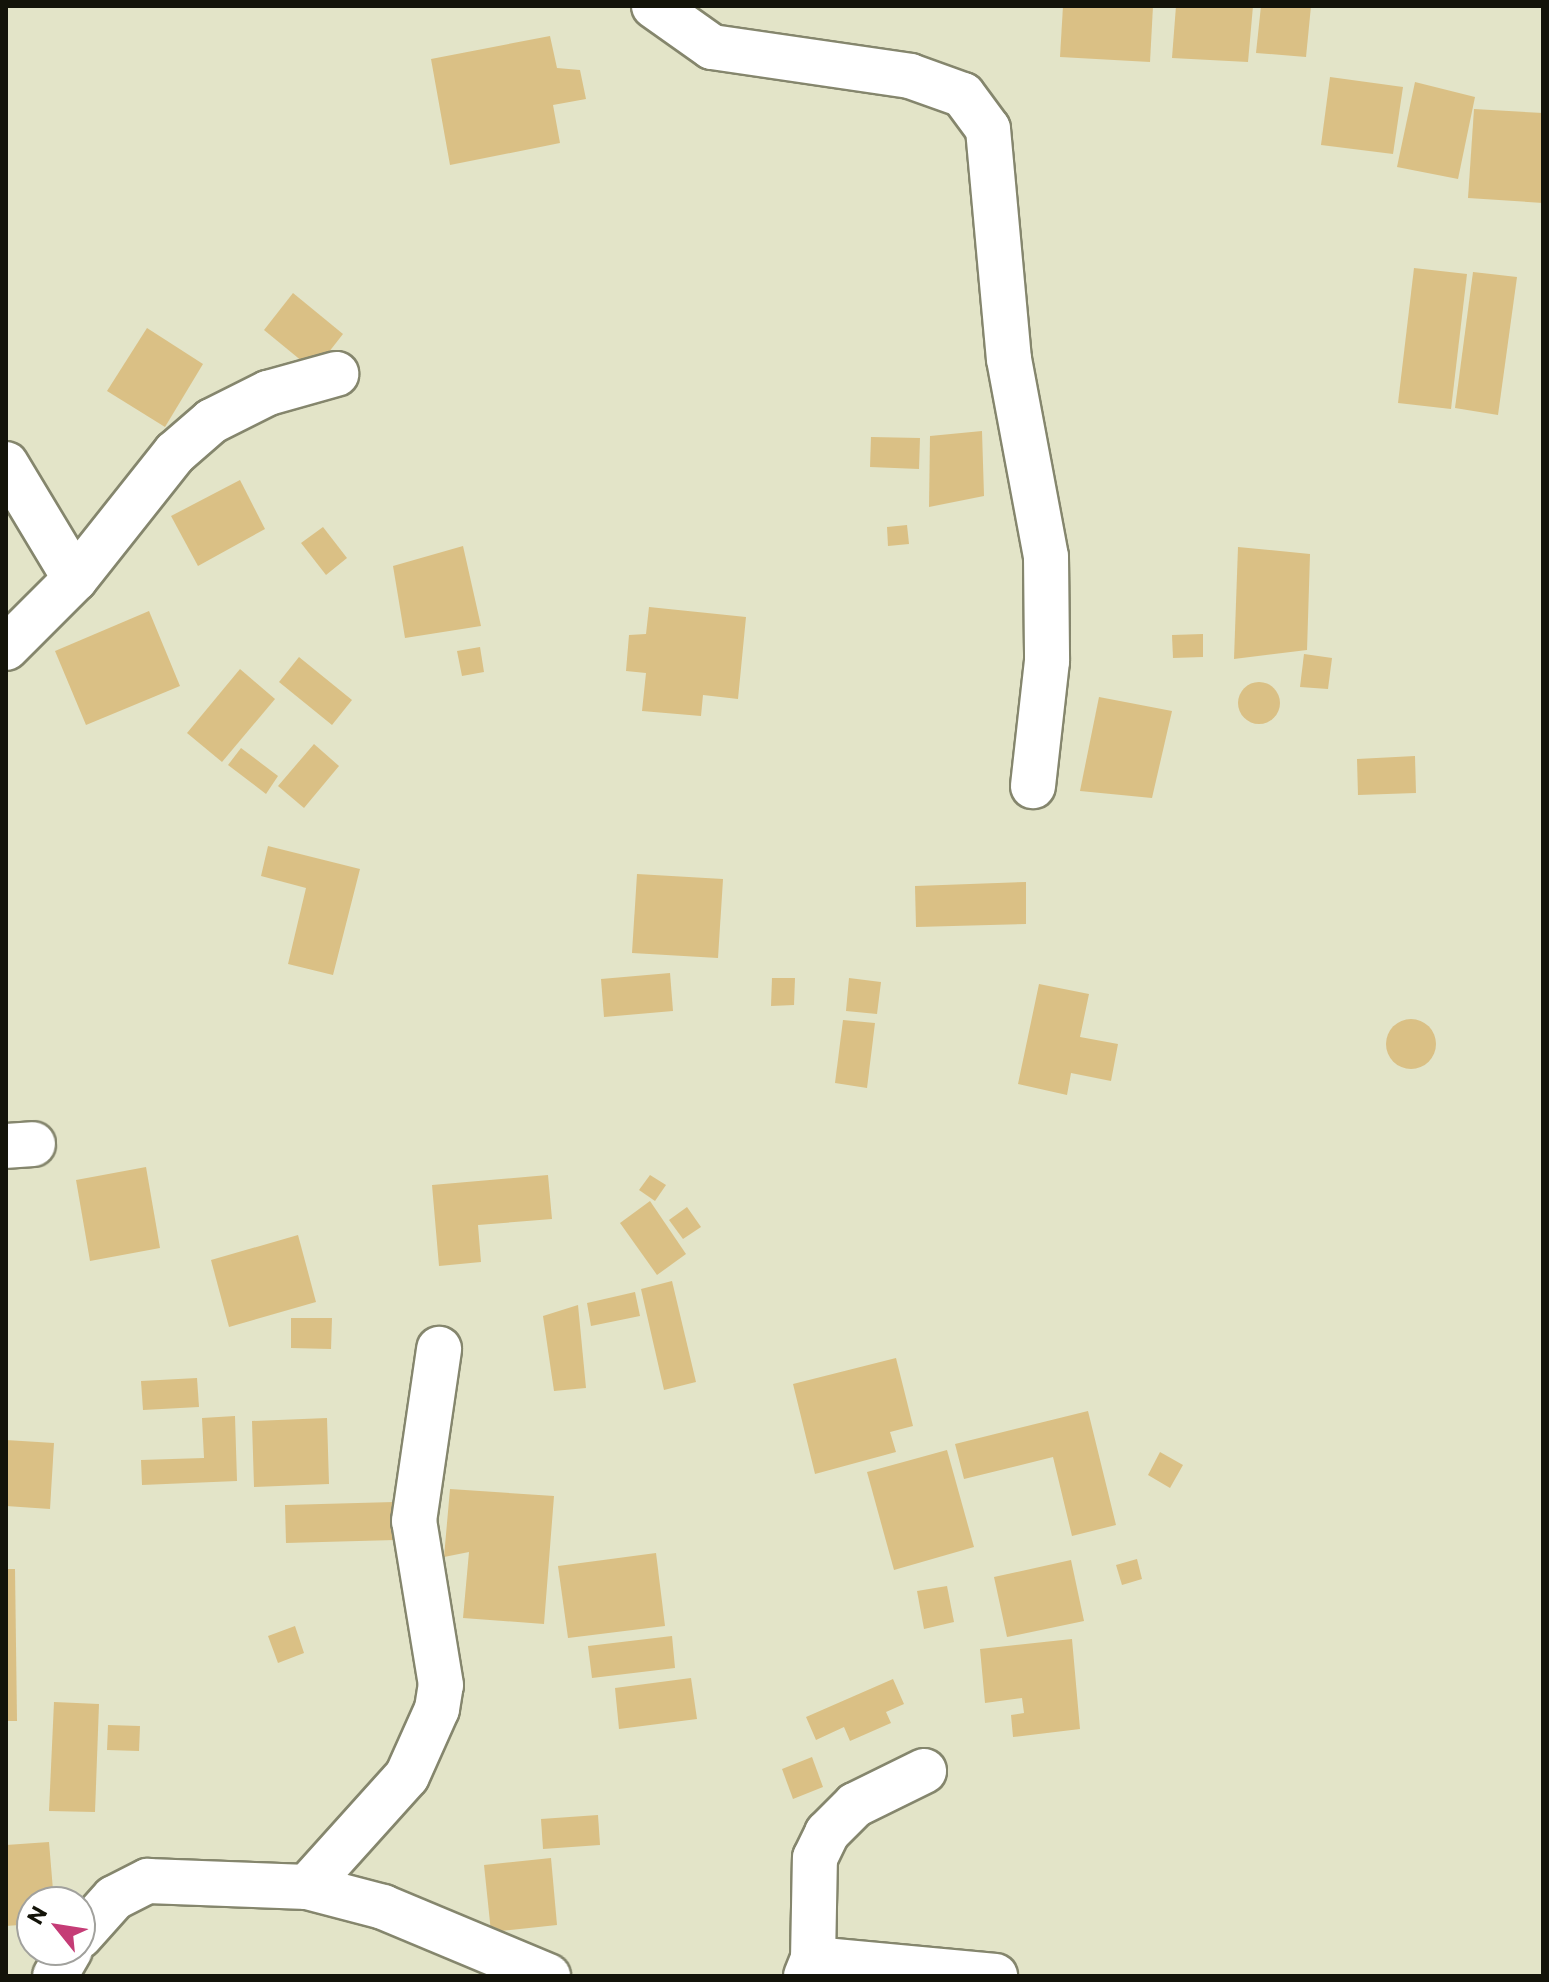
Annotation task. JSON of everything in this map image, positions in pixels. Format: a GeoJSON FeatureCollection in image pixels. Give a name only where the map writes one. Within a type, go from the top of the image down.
{"type":"FeatureCollection","features":[{"type":"Feature","properties":{"kind":"street"},"geometry":{"type":"LineString","coordinates":[[654,6],[712,47],[910,76],[963,95],[988,129],[1009,359],[1046,557],[1047,661],[1033,786]]}},
{"type":"Feature","properties":{"kind":"street"},"geometry":{"type":"LineString","coordinates":[[6,648],[75,579],[175,453],[212,421],[268,393],[336,374]]}},
{"type":"Feature","properties":{"kind":"street"},"geometry":{"type":"LineString","coordinates":[[6,464],[75,579]]}},
{"type":"Feature","properties":{"kind":"street"},"geometry":{"type":"LineString","coordinates":[[307,1887],[407,1776],[437,1709],[441,1685],[414,1521],[439,1349]]}},
{"type":"Feature","properties":{"kind":"street"},"geometry":{"type":"LineString","coordinates":[[924,1771],[855,1805],[827,1833],[815,1858],[810,1967],[995,1976]]}},
{"type":"Feature","properties":{"kind":"street"},"geometry":{"type":"LineString","coordinates":[[96,1918],[114,1898],[148,1881],[307,1887],[383,1907],[548,1976]]}},
{"type":"Feature","properties":{"kind":"building"},"geometry":{"type":"Polygon","coordinates":[[[1063,6],[1153,6],[1150,62],[1060,57],[1063,6]]]}},
{"type":"Feature","properties":{"kind":"building"},"geometry":{"type":"Polygon","coordinates":[[[1176,6],[1253,6],[1248,62],[1172,58],[1176,6]]]}},
{"type":"Feature","properties":{"kind":"building"},"geometry":{"type":"Polygon","coordinates":[[[1261,6],[1311,6],[1306,57],[1256,53],[1261,6]]]}},
{"type":"Feature","properties":{"kind":"building"},"geometry":{"type":"Polygon","coordinates":[[[550,36],[557,68],[580,70],[586,99],[553,105],[560,143],[450,165],[431,59],[550,36]]]}},
{"type":"Feature","properties":{"kind":"building"},"geometry":{"type":"Polygon","coordinates":[[[1330,77],[1403,87],[1393,154],[1321,145],[1330,77]]]}},
{"type":"Feature","properties":{"kind":"building"},"geometry":{"type":"Polygon","coordinates":[[[1415,82],[1475,97],[1458,179],[1397,167],[1415,82]]]}},
{"type":"Feature","properties":{"kind":"building"},"geometry":{"type":"Polygon","coordinates":[[[1474,109],[1543,113],[1543,203],[1468,198],[1474,109]]]}},
{"type":"Feature","properties":{"kind":"building"},"geometry":{"type":"Polygon","coordinates":[[[1414,268],[1467,274],[1451,409],[1398,403],[1414,268]]]}},
{"type":"Feature","properties":{"kind":"building"},"geometry":{"type":"Polygon","coordinates":[[[1473,272],[1517,277],[1498,415],[1455,408],[1473,272]]]}},
{"type":"Feature","properties":{"kind":"building"},"geometry":{"type":"Polygon","coordinates":[[[293,293],[343,334],[314,371],[264,330],[293,293]]]}},
{"type":"Feature","properties":{"kind":"building"},"geometry":{"type":"Polygon","coordinates":[[[147,328],[203,364],[165,427],[107,391],[147,328]]]}},
{"type":"Feature","properties":{"kind":"building"},"geometry":{"type":"Polygon","coordinates":[[[982,431],[984,496],[929,507],[930,436],[982,431]]]}},
{"type":"Feature","properties":{"kind":"building"},"geometry":{"type":"Polygon","coordinates":[[[871,437],[920,438],[919,469],[870,467],[871,437]]]}},
{"type":"Feature","properties":{"kind":"building"},"geometry":{"type":"Polygon","coordinates":[[[240,480],[265,529],[198,566],[171,516],[240,480]]]}},
{"type":"Feature","properties":{"kind":"building"},"geometry":{"type":"Polygon","coordinates":[[[907,525],[909,544],[888,546],[887,527],[907,525]]]}},
{"type":"Feature","properties":{"kind":"building"},"geometry":{"type":"Polygon","coordinates":[[[323,527],[347,558],[326,575],[301,543],[323,527]]]}},
{"type":"Feature","properties":{"kind":"building"},"geometry":{"type":"Polygon","coordinates":[[[463,546],[481,626],[405,638],[393,566],[463,546]]]}},
{"type":"Feature","properties":{"kind":"building"},"geometry":{"type":"Polygon","coordinates":[[[1238,547],[1310,554],[1307,650],[1234,659],[1238,547]]]}},
{"type":"Feature","properties":{"kind":"building"},"geometry":{"type":"Polygon","coordinates":[[[649,607],[746,617],[738,699],[703,695],[701,716],[642,711],[646,673],[626,671],[629,635],[646,634],[649,607]]]}},
{"type":"Feature","properties":{"kind":"building"},"geometry":{"type":"Polygon","coordinates":[[[149,611],[180,686],[86,725],[55,651],[149,611]]]}},
{"type":"Feature","properties":{"kind":"building"},"geometry":{"type":"Polygon","coordinates":[[[1203,634],[1203,657],[1173,658],[1172,635],[1203,634]]]}},
{"type":"Feature","properties":{"kind":"building"},"geometry":{"type":"Polygon","coordinates":[[[480,647],[484,672],[462,676],[457,651],[480,647]]]}},
{"type":"Feature","properties":{"kind":"building"},"geometry":{"type":"Polygon","coordinates":[[[1304,654],[1332,658],[1328,689],[1300,687],[1304,654]]]}},
{"type":"Feature","properties":{"kind":"building"},"geometry":{"type":"Polygon","coordinates":[[[299,657],[352,700],[332,725],[279,682],[299,657]]]}},
{"type":"Feature","properties":{"kind":"building"},"geometry":{"type":"Polygon","coordinates":[[[240,669],[275,699],[222,762],[187,733],[240,669]]]}},
{"type":"Feature","properties":{"kind":"building"},"geometry":{"type":"Polygon","coordinates":[[[1259,682],[1274,688],[1280,703],[1274,718],[1259,724],[1244,718],[1238,703],[1244,688],[1259,682]]]}},
{"type":"Feature","properties":{"kind":"building"},"geometry":{"type":"Polygon","coordinates":[[[1099,697],[1172,711],[1152,798],[1080,791],[1099,697]]]}},
{"type":"Feature","properties":{"kind":"building"},"geometry":{"type":"Polygon","coordinates":[[[314,744],[339,766],[304,808],[278,786],[314,744]]]}},
{"type":"Feature","properties":{"kind":"building"},"geometry":{"type":"Polygon","coordinates":[[[241,748],[278,776],[266,794],[228,765],[241,748]]]}},
{"type":"Feature","properties":{"kind":"building"},"geometry":{"type":"Polygon","coordinates":[[[1415,756],[1416,793],[1358,795],[1357,759],[1415,756]]]}},
{"type":"Feature","properties":{"kind":"building"},"geometry":{"type":"Polygon","coordinates":[[[268,846],[360,869],[333,975],[288,964],[306,888],[261,876],[268,846]]]}},
{"type":"Feature","properties":{"kind":"building"},"geometry":{"type":"Polygon","coordinates":[[[637,874],[723,879],[718,958],[632,953],[637,874]]]}},
{"type":"Feature","properties":{"kind":"building"},"geometry":{"type":"Polygon","coordinates":[[[1026,882],[1026,924],[916,927],[915,886],[1026,882]]]}},
{"type":"Feature","properties":{"kind":"building"},"geometry":{"type":"Polygon","coordinates":[[[670,973],[673,1011],[604,1017],[601,979],[670,973]]]}},
{"type":"Feature","properties":{"kind":"building"},"geometry":{"type":"Polygon","coordinates":[[[772,978],[795,978],[794,1005],[771,1006],[772,978]]]}},
{"type":"Feature","properties":{"kind":"building"},"geometry":{"type":"Polygon","coordinates":[[[849,978],[881,982],[877,1014],[846,1011],[849,978]]]}},
{"type":"Feature","properties":{"kind":"building"},"geometry":{"type":"Polygon","coordinates":[[[1039,984],[1089,994],[1080,1037],[1118,1044],[1111,1081],[1071,1073],[1067,1095],[1018,1084],[1039,984]]]}},
{"type":"Feature","properties":{"kind":"building"},"geometry":{"type":"Polygon","coordinates":[[[1411,1019],[1429,1026],[1436,1044],[1429,1062],[1411,1069],[1393,1062],[1386,1044],[1393,1026],[1411,1019]]]}},
{"type":"Feature","properties":{"kind":"building"},"geometry":{"type":"Polygon","coordinates":[[[843,1020],[875,1023],[867,1088],[835,1083],[843,1020]]]}},
{"type":"Feature","properties":{"kind":"building"},"geometry":{"type":"Polygon","coordinates":[[[146,1167],[160,1248],[90,1261],[76,1180],[146,1167]]]}},
{"type":"Feature","properties":{"kind":"building"},"geometry":{"type":"Polygon","coordinates":[[[548,1175],[552,1219],[478,1225],[481,1262],[439,1266],[432,1185],[548,1175]]]}},
{"type":"Feature","properties":{"kind":"building"},"geometry":{"type":"Polygon","coordinates":[[[650,1175],[666,1185],[655,1201],[639,1190],[650,1175]]]}},
{"type":"Feature","properties":{"kind":"building"},"geometry":{"type":"Polygon","coordinates":[[[650,1201],[686,1254],[657,1275],[620,1223],[650,1201]]]}},
{"type":"Feature","properties":{"kind":"building"},"geometry":{"type":"Polygon","coordinates":[[[687,1207],[701,1227],[683,1239],[669,1220],[687,1207]]]}},
{"type":"Feature","properties":{"kind":"building"},"geometry":{"type":"Polygon","coordinates":[[[298,1235],[316,1302],[229,1327],[211,1260],[298,1235]]]}},
{"type":"Feature","properties":{"kind":"building"},"geometry":{"type":"Polygon","coordinates":[[[672,1281],[696,1382],[664,1390],[641,1289],[672,1281]]]}},
{"type":"Feature","properties":{"kind":"building"},"geometry":{"type":"Polygon","coordinates":[[[635,1292],[640,1316],[591,1326],[587,1303],[635,1292]]]}},
{"type":"Feature","properties":{"kind":"building"},"geometry":{"type":"Polygon","coordinates":[[[578,1305],[586,1388],[554,1391],[543,1316],[578,1305]]]}},
{"type":"Feature","properties":{"kind":"building"},"geometry":{"type":"Polygon","coordinates":[[[291,1318],[332,1318],[331,1349],[291,1348],[291,1318]]]}},
{"type":"Feature","properties":{"kind":"building"},"geometry":{"type":"Polygon","coordinates":[[[896,1358],[913,1426],[890,1432],[896,1452],[815,1474],[793,1384],[896,1358]]]}},
{"type":"Feature","properties":{"kind":"building"},"geometry":{"type":"Polygon","coordinates":[[[197,1378],[199,1407],[143,1410],[141,1381],[197,1378]]]}},
{"type":"Feature","properties":{"kind":"building"},"geometry":{"type":"Polygon","coordinates":[[[1088,1411],[1116,1525],[1072,1536],[1053,1457],[964,1479],[955,1444],[1088,1411]]]}},
{"type":"Feature","properties":{"kind":"building"},"geometry":{"type":"Polygon","coordinates":[[[235,1416],[237,1481],[142,1485],[141,1460],[204,1458],[202,1418],[235,1416]]]}},
{"type":"Feature","properties":{"kind":"building"},"geometry":{"type":"Polygon","coordinates":[[[327,1418],[329,1484],[254,1487],[252,1421],[327,1418]]]}},
{"type":"Feature","properties":{"kind":"building"},"geometry":{"type":"Polygon","coordinates":[[[6,1440],[54,1443],[50,1509],[6,1506],[6,1440]]]}},
{"type":"Feature","properties":{"kind":"building"},"geometry":{"type":"Polygon","coordinates":[[[947,1450],[974,1547],[894,1570],[867,1472],[947,1450]]]}},
{"type":"Feature","properties":{"kind":"building"},"geometry":{"type":"Polygon","coordinates":[[[1160,1452],[1183,1465],[1170,1488],[1148,1475],[1160,1452]]]}},
{"type":"Feature","properties":{"kind":"building"},"geometry":{"type":"Polygon","coordinates":[[[450,1489],[554,1496],[544,1624],[463,1618],[469,1552],[444,1557],[450,1489]]]}},
{"type":"Feature","properties":{"kind":"building"},"geometry":{"type":"Polygon","coordinates":[[[394,1502],[395,1540],[286,1543],[285,1505],[394,1502]]]}},
{"type":"Feature","properties":{"kind":"building"},"geometry":{"type":"Polygon","coordinates":[[[656,1553],[665,1626],[568,1638],[558,1566],[656,1553]]]}},
{"type":"Feature","properties":{"kind":"building"},"geometry":{"type":"Polygon","coordinates":[[[1137,1559],[1142,1579],[1122,1585],[1116,1565],[1137,1559]]]}},
{"type":"Feature","properties":{"kind":"building"},"geometry":{"type":"Polygon","coordinates":[[[1071,1560],[1084,1621],[1007,1637],[994,1577],[1071,1560]]]}},
{"type":"Feature","properties":{"kind":"building"},"geometry":{"type":"Polygon","coordinates":[[[6,1569],[15,1569],[17,1721],[6,1721],[6,1569]]]}},
{"type":"Feature","properties":{"kind":"building"},"geometry":{"type":"Polygon","coordinates":[[[947,1586],[954,1622],[924,1629],[917,1591],[947,1586]]]}},
{"type":"Feature","properties":{"kind":"building"},"geometry":{"type":"Polygon","coordinates":[[[295,1626],[304,1653],[278,1663],[268,1636],[295,1626]]]}},
{"type":"Feature","properties":{"kind":"building"},"geometry":{"type":"Polygon","coordinates":[[[672,1636],[675,1668],[592,1678],[588,1646],[672,1636]]]}},
{"type":"Feature","properties":{"kind":"building"},"geometry":{"type":"Polygon","coordinates":[[[1072,1639],[1080,1729],[1013,1737],[1011,1715],[1024,1713],[1022,1698],[985,1703],[980,1649],[1072,1639]]]}},
{"type":"Feature","properties":{"kind":"building"},"geometry":{"type":"Polygon","coordinates":[[[691,1678],[697,1719],[619,1729],[615,1688],[691,1678]]]}},
{"type":"Feature","properties":{"kind":"building"},"geometry":{"type":"Polygon","coordinates":[[[893,1679],[904,1704],[886,1712],[891,1723],[850,1741],[844,1727],[816,1740],[806,1717],[893,1679]]]}},
{"type":"Feature","properties":{"kind":"building"},"geometry":{"type":"Polygon","coordinates":[[[54,1702],[99,1704],[95,1812],[49,1811],[54,1702]]]}},
{"type":"Feature","properties":{"kind":"building"},"geometry":{"type":"Polygon","coordinates":[[[108,1725],[140,1726],[139,1751],[107,1750],[108,1725]]]}},
{"type":"Feature","properties":{"kind":"building"},"geometry":{"type":"Polygon","coordinates":[[[812,1757],[823,1787],[793,1799],[782,1769],[812,1757]]]}},
{"type":"Feature","properties":{"kind":"building"},"geometry":{"type":"Polygon","coordinates":[[[598,1815],[600,1845],[543,1849],[541,1819],[598,1815]]]}},
{"type":"Feature","properties":{"kind":"building"},"geometry":{"type":"Polygon","coordinates":[[[49,1842],[53,1886],[16,1886],[16,1925],[6,1926],[6,1845],[49,1842]]]}},
{"type":"Feature","properties":{"kind":"building"},"geometry":{"type":"Polygon","coordinates":[[[551,1858],[557,1925],[491,1932],[484,1865],[551,1858]]]}}]}
